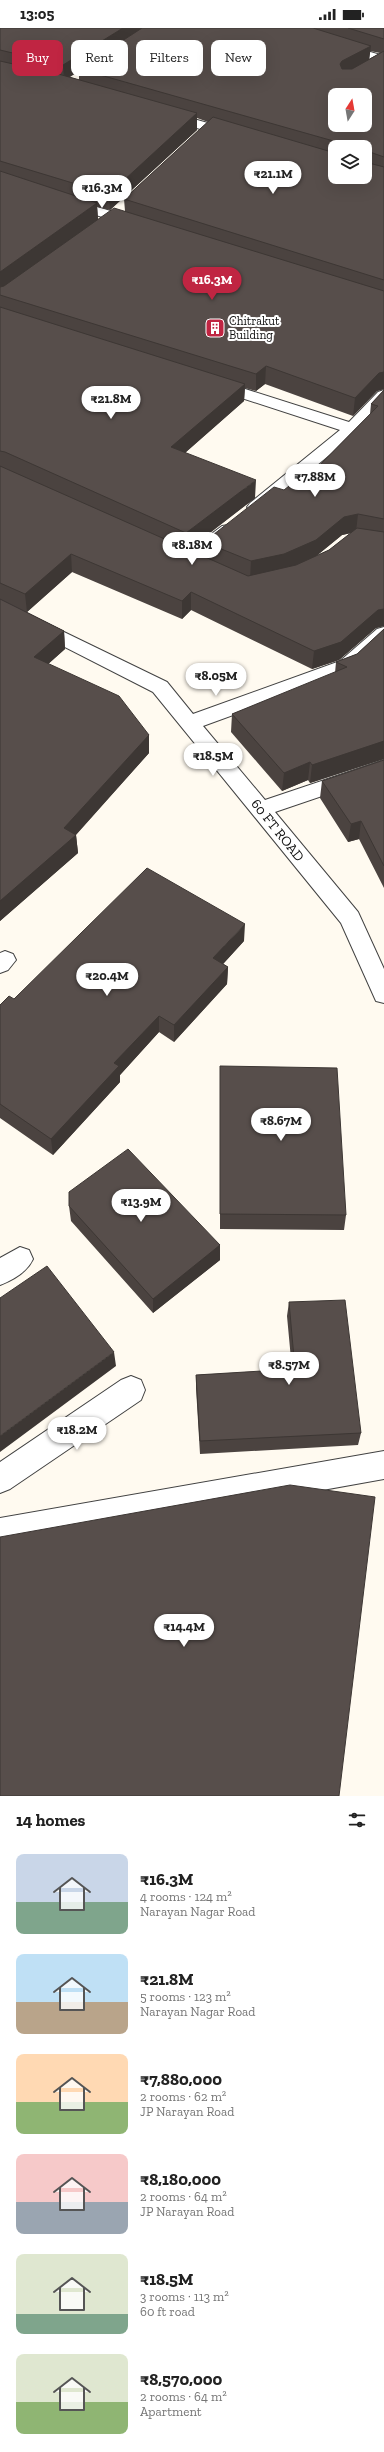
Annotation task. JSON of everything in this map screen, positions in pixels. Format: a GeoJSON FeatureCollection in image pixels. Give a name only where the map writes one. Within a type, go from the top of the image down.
{"type":"FeatureCollection","features":[{"type":"Feature","properties":{"kind":"street"},"geometry":{"type":"LineString","coordinates":[[330,44],[384,60]]}},
{"type":"Feature","properties":{"kind":"street"},"geometry":{"type":"LineString","coordinates":[[365,70],[384,60]]}},
{"type":"Feature","properties":{"kind":"street"},"geometry":{"type":"LineString","coordinates":[[157,112],[247,138]]}},
{"type":"Feature","properties":{"kind":"street"},"geometry":{"type":"LineString","coordinates":[[198,138],[210,128]]}},
{"type":"Feature","properties":{"kind":"street"},"geometry":{"type":"LineString","coordinates":[[53,198],[151,228]]}},
{"type":"Feature","properties":{"kind":"street"},"geometry":{"type":"LineString","coordinates":[[101,225],[125,206]]}},
{"type":"Feature","properties":{"kind":"street"},"geometry":{"type":"LineString","coordinates":[[202,381],[352,428]]}},
{"type":"Feature","properties":{"kind":"street"},"geometry":{"type":"LineString","coordinates":[[188,561],[278,491],[352,428],[384,395]]}},
{"type":"Feature","properties":{"kind":"street"},"geometry":{"type":"LineString","coordinates":[[159,548],[208,570]]}},
{"type":"Feature","properties":{"kind":"street","name":"60 FT ROAD"},"geometry":{"type":"LineString","coordinates":[[0,607],[160,687],[350,918],[384,994]]}},
{"type":"Feature","properties":{"kind":"street"},"geometry":{"type":"LineString","coordinates":[[190,723],[347,666],[384,633]]}},
{"type":"Feature","properties":{"kind":"street"},"geometry":{"type":"LineString","coordinates":[[260,809],[384,768]]}},
{"type":"Feature","properties":{"kind":"street"},"geometry":{"type":"LineString","coordinates":[[0,1479],[131,1390]]}},
{"type":"Feature","properties":{"kind":"street"},"geometry":{"type":"LineString","coordinates":[[0,1533],[384,1465]]}},
{"type":"Feature","properties":{"kind":"building"},"geometry":{"type":"Polygon","coordinates":[[[0,28],[123,28],[104,40],[71,40],[71,60],[63,65],[63,40],[12,40],[12,53],[0,50],[0,28]]]}},
{"type":"Feature","properties":{"kind":"building"},"geometry":{"type":"Polygon","coordinates":[[[142,28],[313,28],[371,46],[342,61],[340,64],[342,69],[352,69],[384,51],[384,157],[372,153],[372,140],[330,140],[104,76],[128,76],[128,40],[124,40],[142,28]]]}},
{"type":"Feature","properties":{"kind":"building"},"geometry":{"type":"Polygon","coordinates":[[[348,28],[384,28],[384,39],[348,28]]]}},
{"type":"Feature","properties":{"kind":"building"},"geometry":{"type":"Polygon","coordinates":[[[0,61],[12,64],[12,76],[63,75],[197,113],[109,194],[0,161],[0,61]]]}},
{"type":"Feature","properties":{"kind":"building"},"geometry":{"type":"Polygon","coordinates":[[[213,117],[328,151],[328,184],[372,184],[372,164],[384,167],[384,280],[124,199],[213,117]]]}},
{"type":"Feature","properties":{"kind":"building"},"geometry":{"type":"Polygon","coordinates":[[[0,171],[97,203],[0,272],[0,171]]]}},
{"type":"Feature","properties":{"kind":"building"},"geometry":{"type":"Polygon","coordinates":[[[114,208],[384,291],[384,372],[379,373],[355,398],[266,366],[256,374],[0,295],[0,287],[4,286],[114,208]]]}},
{"type":"Feature","properties":{"kind":"building"},"geometry":{"type":"Polygon","coordinates":[[[0,307],[245,384],[171,447],[256,480],[186,533],[0,451],[0,307]]]}},
{"type":"Feature","properties":{"kind":"building"},"geometry":{"type":"Polygon","coordinates":[[[384,390],[384,519],[358,514],[344,517],[316,540],[284,554],[251,561],[204,542],[274,487],[284,490],[289,486],[296,489],[378,406],[371,404],[384,390]]]}},
{"type":"Feature","properties":{"kind":"building"},"geometry":{"type":"Polygon","coordinates":[[[0,466],[248,576],[296,565],[329,550],[357,528],[384,532],[384,609],[378,610],[341,642],[314,651],[191,592],[182,601],[71,554],[25,594],[0,583],[0,466]]]}},
{"type":"Feature","properties":{"kind":"building"},"geometry":{"type":"Polygon","coordinates":[[[0,599],[64,631],[34,657],[119,696],[149,735],[64,828],[76,835],[0,901],[0,599]]]}},
{"type":"Feature","properties":{"kind":"building"},"geometry":{"type":"Polygon","coordinates":[[[384,629],[384,741],[312,765],[310,762],[284,773],[232,714],[347,667],[336,662],[357,654],[384,629]]]}},
{"type":"Feature","properties":{"kind":"building"},"geometry":{"type":"Polygon","coordinates":[[[384,760],[384,866],[361,821],[351,824],[322,781],[384,760]]]}},
{"type":"Feature","properties":{"kind":"building"},"geometry":{"type":"Polygon","coordinates":[[[147,868],[245,924],[213,958],[228,967],[174,1025],[159,1016],[114,1063],[119,1066],[51,1139],[0,1104],[0,1005],[9,996],[14,999],[147,868]]]}},
{"type":"Feature","properties":{"kind":"building"},"geometry":{"type":"Polygon","coordinates":[[[220,1066],[337,1068],[346,1215],[220,1214],[220,1066]]]}},
{"type":"Feature","properties":{"kind":"building"},"geometry":{"type":"Polygon","coordinates":[[[128,1149],[220,1245],[153,1299],[69,1206],[69,1192],[128,1149]]]}},
{"type":"Feature","properties":{"kind":"building"},"geometry":{"type":"Polygon","coordinates":[[[47,1266],[114,1352],[0,1436],[0,1298],[47,1266]]]}},
{"type":"Feature","properties":{"kind":"building"},"geometry":{"type":"Polygon","coordinates":[[[345,1300],[361,1433],[200,1441],[196,1375],[295,1369],[289,1302],[345,1300]]]}},
{"type":"Feature","properties":{"kind":"building"},"geometry":{"type":"Polygon","coordinates":[[[290,1485],[375,1497],[339,1796],[0,1796],[0,1537],[290,1485]]]}},
{"type":"Feature","properties":{"kind":"place","name":"Chitrakut Building"},"geometry":{"type":"Point","coordinates":[215,328]}}]}
